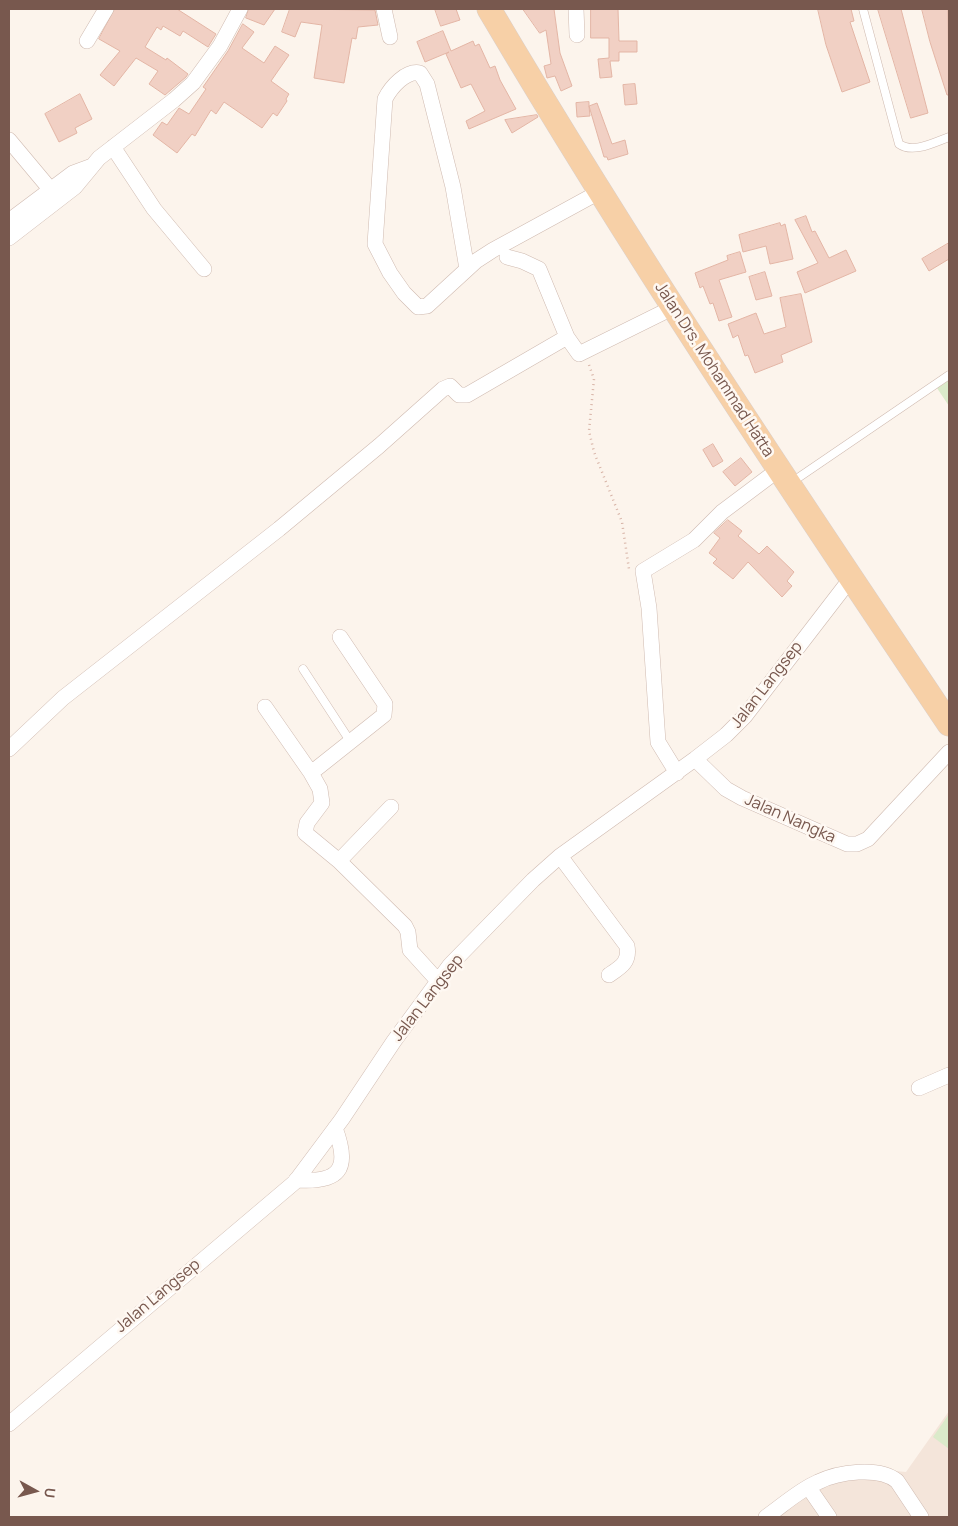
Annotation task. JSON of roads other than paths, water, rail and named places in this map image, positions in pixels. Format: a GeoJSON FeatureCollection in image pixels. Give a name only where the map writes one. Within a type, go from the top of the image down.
{"type":"FeatureCollection","features":[{"type":"Feature","properties":{"kind":"main road","name":"Jalan Drs. Mohammad Hatta"},"geometry":{"type":"LineString","coordinates":[[489,9],[560,129],[601,191],[672,308],[783,477],[947,715]]}},
{"type":"Feature","properties":{"kind":"street"},"geometry":{"type":"LineString","coordinates":[[86,41],[106,9]]}},
{"type":"Feature","properties":{"kind":"street"},"geometry":{"type":"LineString","coordinates":[[9,238],[75,187],[93,165],[113,147],[193,83],[220,46],[240,9]]}},
{"type":"Feature","properties":{"kind":"street"},"geometry":{"type":"LineString","coordinates":[[384,9],[390,38]]}},
{"type":"Feature","properties":{"kind":"street"},"geometry":{"type":"LineString","coordinates":[[576,9],[577,35]]}},
{"type":"Feature","properties":{"kind":"street"},"geometry":{"type":"LineString","coordinates":[[471,265],[429,93],[424,78],[420,73],[415,72],[408,75],[391,89],[385,99],[376,249],[399,286],[418,307],[427,306],[471,265],[493,250],[601,191]]}},
{"type":"Feature","properties":{"kind":"street"},"geometry":{"type":"LineString","coordinates":[[9,140],[50,189]]}},
{"type":"Feature","properties":{"kind":"street"},"geometry":{"type":"LineString","coordinates":[[113,147],[154,209],[204,269]]}},
{"type":"Feature","properties":{"kind":"street"},"geometry":{"type":"LineString","coordinates":[[9,221],[73,173],[93,165]]}},
{"type":"Feature","properties":{"kind":"street"},"geometry":{"type":"LineString","coordinates":[[507,257],[522,261],[539,269],[567,337],[586,351],[672,308]]}},
{"type":"Feature","properties":{"kind":"street"},"geometry":{"type":"LineString","coordinates":[[9,749],[63,698],[286,524],[443,389],[450,386],[459,394],[467,395],[567,337]]}},
{"type":"Feature","properties":{"kind":"street"},"geometry":{"type":"LineString","coordinates":[[677,773],[658,742],[649,608],[643,571],[694,540],[722,512],[783,477]]}},
{"type":"Feature","properties":{"kind":"street","name":"Jalan Langsep"},"geometry":{"type":"LineString","coordinates":[[9,1424],[296,1180],[450,965],[560,856],[659,787],[726,735],[745,716],[852,577]]}},
{"type":"Feature","properties":{"kind":"street"},"geometry":{"type":"LineString","coordinates":[[311,773],[384,715],[386,710],[340,637]]}},
{"type":"Feature","properties":{"kind":"street"},"geometry":{"type":"LineString","coordinates":[[265,707],[320,788],[322,803],[306,822],[305,833],[308,838],[339,861],[405,926],[408,932],[410,950],[438,981]]}},
{"type":"Feature","properties":{"kind":"street","name":"Jalan Nangka"},"geometry":{"type":"LineString","coordinates":[[695,759],[726,789],[742,798],[847,844],[857,844],[868,839],[949,752]]}},
{"type":"Feature","properties":{"kind":"street"},"geometry":{"type":"LineString","coordinates":[[339,861],[391,807]]}},
{"type":"Feature","properties":{"kind":"street"},"geometry":{"type":"LineString","coordinates":[[560,856],[627,946],[628,955],[624,965],[609,975]]}},
{"type":"Feature","properties":{"kind":"street"},"geometry":{"type":"LineString","coordinates":[[919,1088],[949,1075]]}},
{"type":"Feature","properties":{"kind":"street"},"geometry":{"type":"LineString","coordinates":[[296,1180],[324,1181],[340,1169],[343,1158],[335,1128]]}},
{"type":"Feature","properties":{"kind":"street"},"geometry":{"type":"LineString","coordinates":[[766,1517],[818,1481],[867,1471],[884,1474],[897,1481],[921,1517]]}},
{"type":"Feature","properties":{"kind":"street"},"geometry":{"type":"LineString","coordinates":[[809,1488],[829,1517]]}},
{"type":"Feature","properties":{"kind":"lane"},"geometry":{"type":"LineString","coordinates":[[863,9],[900,144],[905,148],[912,148],[949,137]]}},
{"type":"Feature","properties":{"kind":"lane"},"geometry":{"type":"LineString","coordinates":[[783,477],[949,375]]}},
{"type":"Feature","properties":{"kind":"lane"},"geometry":{"type":"LineString","coordinates":[[303,669],[350,741]]}}]}
